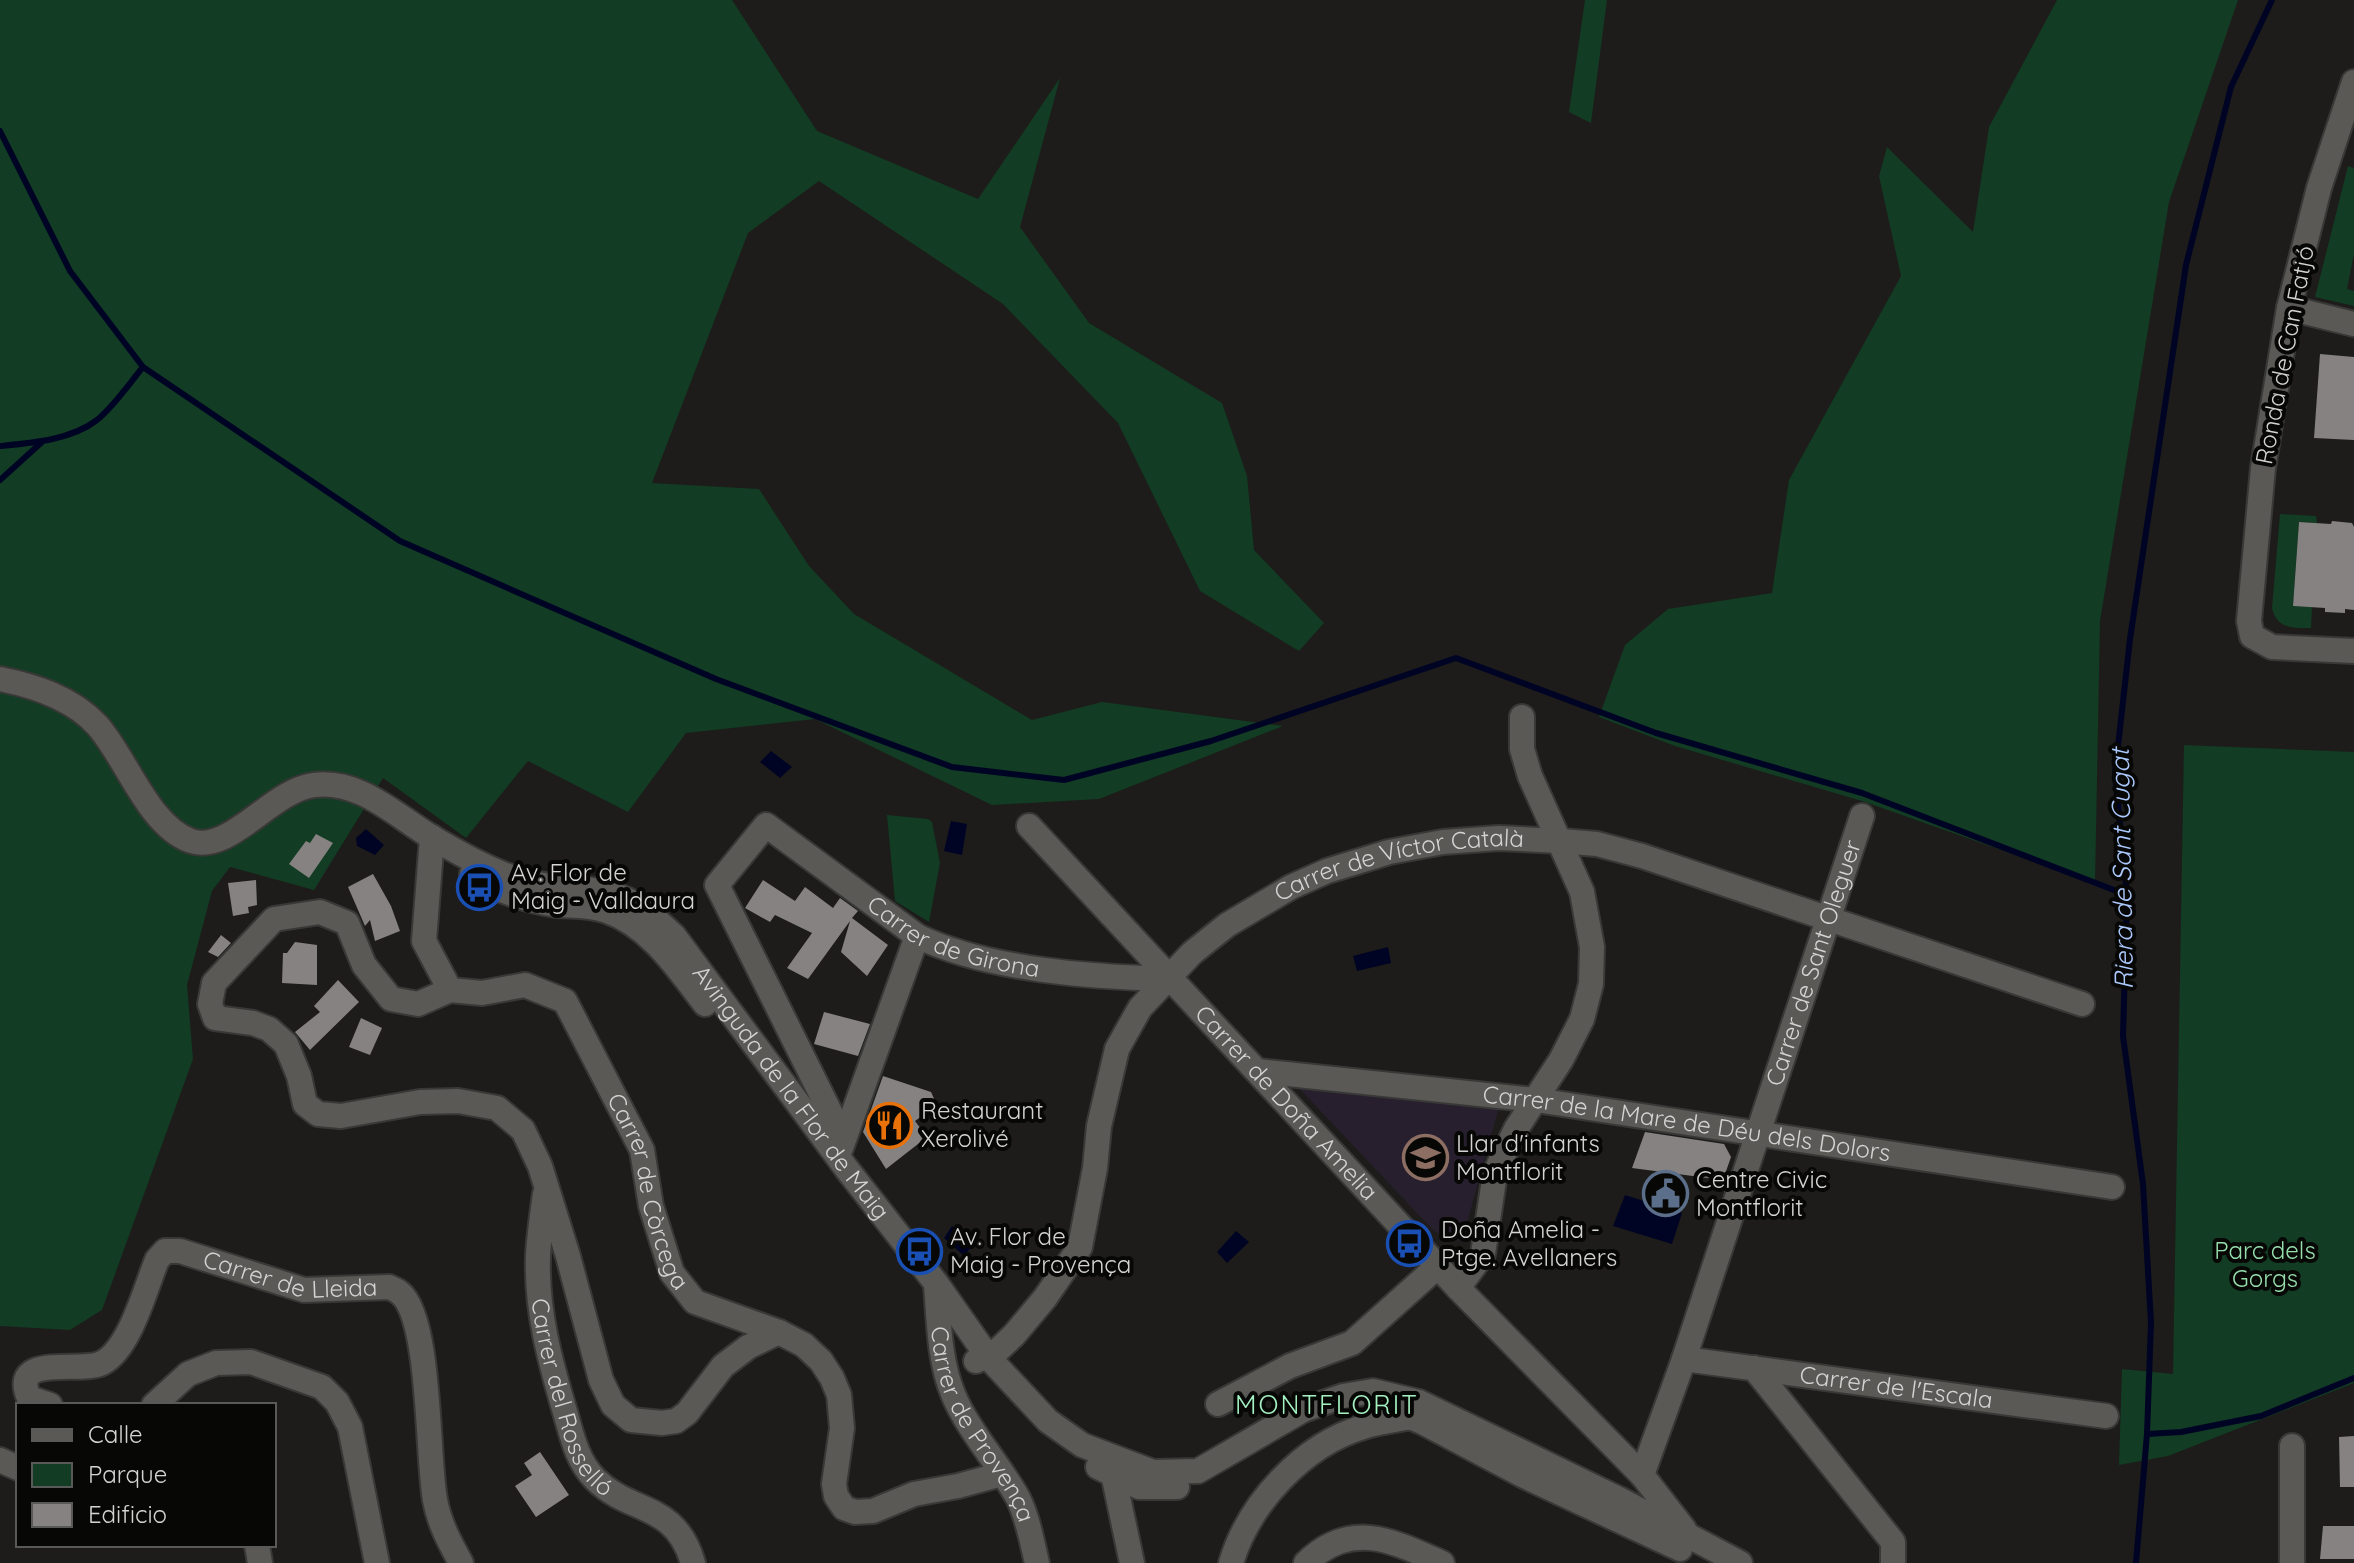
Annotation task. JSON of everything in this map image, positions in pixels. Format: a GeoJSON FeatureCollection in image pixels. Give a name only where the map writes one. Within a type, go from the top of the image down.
{"type":"FeatureCollection","features":[{"type":"Feature","properties":{"kind":"street","name":"Ronda de Can Fatjó"},"geometry":{"type":"LineString","coordinates":[[2354,82],[2319,188],[2289,308],[2263,468],[2250,598],[2252,636],[2272,647],[2354,651]]}},
{"type":"Feature","properties":{"kind":"street"},"geometry":{"type":"LineString","coordinates":[[2289,308],[2354,324]]}},
{"type":"Feature","properties":{"kind":"street","name":"Avinguda de la Flor de Maig"},"geometry":{"type":"LineString","coordinates":[[0,679],[38,688],[73,705],[96,724],[151,806],[168,826],[193,842],[221,840],[281,797],[313,785],[345,788],[374,799],[432,837],[519,880],[612,894],[651,914],[674,936],[936,1283],[981,1359],[1019,1414],[1063,1450],[1112,1466],[1153,1472],[1198,1471],[1303,1410],[1343,1396],[1373,1391],[1419,1402],[1619,1499],[1740,1563]]}},
{"type":"Feature","properties":{"kind":"street"},"geometry":{"type":"LineString","coordinates":[[1458,1288],[1483,1254],[1495,1173],[1516,1129],[1582,1019],[1591,984],[1592,947],[1582,892],[1530,776],[1522,749],[1522,717]]}},
{"type":"Feature","properties":{"kind":"street","name":"Carrer de Sant Oleguer"},"geometry":{"type":"LineString","coordinates":[[1642,1475],[1684,1359],[1862,816]]}},
{"type":"Feature","properties":{"kind":"street","name":"Carrer de Girona"},"geometry":{"type":"LineString","coordinates":[[837,1153],[717,885],[766,825],[917,936],[934,944],[980,957],[1072,975],[1169,979]]}},
{"type":"Feature","properties":{"kind":"street","name":"Carrer de Doña Amelia"},"geometry":{"type":"LineString","coordinates":[[1029,826],[1458,1288],[1642,1475],[1707,1561]]}},
{"type":"Feature","properties":{"kind":"street"},"geometry":{"type":"LineString","coordinates":[[432,837],[424,941],[450,990],[418,1004],[391,999],[364,965],[347,923],[320,912],[274,919],[214,983],[210,1004],[215,1018],[253,1023],[269,1029],[286,1044],[299,1076],[305,1104],[318,1114],[341,1116],[420,1102],[458,1101],[497,1108],[523,1130],[546,1184],[601,1380],[613,1405],[631,1420],[676,1421],[687,1413],[723,1366],[748,1347],[779,1332]]}},
{"type":"Feature","properties":{"kind":"street","name":"Carrer de Víctor Català"},"geometry":{"type":"LineString","coordinates":[[981,1359],[1014,1335],[1045,1298],[1080,1247],[1095,1168],[1099,1126],[1117,1049],[1140,1008],[1192,953],[1227,925],[1291,887],[1327,871],[1389,852],[1443,842],[1499,838],[1597,844],[1642,856],[2082,1004]]}},
{"type":"Feature","properties":{"kind":"street"},"geometry":{"type":"LineString","coordinates":[[837,1153],[917,936]]}},
{"type":"Feature","properties":{"kind":"street","name":"Carrer de Còrcega"},"geometry":{"type":"LineString","coordinates":[[450,990],[482,993],[525,985],[565,1001],[642,1150],[651,1206],[672,1273],[695,1302],[779,1332],[804,1345],[821,1361],[839,1395],[842,1428],[834,1484],[836,1496],[844,1508],[855,1512],[873,1511],[914,1494],[1002,1474]]}},
{"type":"Feature","properties":{"kind":"street","name":"Carrer de la Mare de Déu dels Dolors"},"geometry":{"type":"LineString","coordinates":[[1258,1071],[1536,1100],[2112,1187]]}},
{"type":"Feature","properties":{"kind":"street","name":"Avinguda de la Flor de Maig"},"geometry":{"type":"LineString","coordinates":[[837,1153],[938,1312],[981,1359]]}},
{"type":"Feature","properties":{"kind":"street","name":"Carrer del Rosselló"},"geometry":{"type":"LineString","coordinates":[[546,1184],[538,1255],[541,1315],[551,1365],[580,1459],[602,1485],[670,1523],[681,1534],[693,1563]]}},
{"type":"Feature","properties":{"kind":"street","name":"Carrer de Lleida"},"geometry":{"type":"LineString","coordinates":[[44,1403],[29,1398],[26,1384],[29,1375],[43,1367],[91,1367],[114,1354],[127,1336],[157,1260],[165,1251],[180,1251],[304,1290],[389,1287],[400,1293],[408,1304],[420,1341],[434,1496],[446,1536],[461,1563]]}},
{"type":"Feature","properties":{"kind":"street"},"geometry":{"type":"LineString","coordinates":[[1218,1404],[1290,1366],[1352,1343],[1439,1265]]}},
{"type":"Feature","properties":{"kind":"street","name":"Carrer de Provença"},"geometry":{"type":"LineString","coordinates":[[936,1283],[943,1355],[952,1391],[962,1414],[1019,1500],[1037,1563]]}},
{"type":"Feature","properties":{"kind":"street","name":"Carrer de l'Escala"},"geometry":{"type":"LineString","coordinates":[[1684,1359],[2106,1416]]}},
{"type":"Feature","properties":{"kind":"street"},"geometry":{"type":"LineString","coordinates":[[156,1403],[188,1374],[216,1363],[251,1362],[322,1387],[337,1402],[350,1427],[377,1563]]}},
{"type":"Feature","properties":{"kind":"street"},"geometry":{"type":"LineString","coordinates":[[1754,1368],[1893,1542],[1893,1563]]}},
{"type":"Feature","properties":{"kind":"street","name":"Avinguda de la Flor de Maig"},"geometry":{"type":"LineString","coordinates":[[1112,1466],[1139,1487],[1181,1487],[1216,1480],[1313,1420],[1353,1407],[1387,1407],[1522,1475],[1707,1561]]}},
{"type":"Feature","properties":{"kind":"street"},"geometry":{"type":"LineString","coordinates":[[1231,1563],[1237,1542],[1285,1474],[1318,1449],[1362,1427],[1412,1417]]}},
{"type":"Feature","properties":{"kind":"street"},"geometry":{"type":"LineString","coordinates":[[2292,1446],[2292,1563]]}},
{"type":"Feature","properties":{"kind":"street"},"geometry":{"type":"LineString","coordinates":[[1112,1466],[1132,1563]]}},
{"type":"Feature","properties":{"kind":"street"},"geometry":{"type":"LineString","coordinates":[[1306,1563],[1318,1552],[1346,1539],[1364,1536],[1381,1537],[1418,1557],[1442,1563]]}},
{"type":"Feature","properties":{"kind":"shaded area","name":"Llar d'infants Montflorit"},"geometry":{"type":"Polygon","coordinates":[[[1300,1081],[1499,1107],[1462,1241],[1451,1240],[1434,1231],[1299,1088],[1300,1081]]]}},
{"type":"Feature","properties":{"kind":"green space"},"geometry":{"type":"Polygon","coordinates":[[[0,0],[732,0],[817,131],[978,199],[1060,78],[1020,227],[1089,323],[1222,403],[1247,476],[1254,550],[1324,623],[1299,651],[1200,591],[1118,423],[1003,304],[819,181],[748,233],[652,483],[759,489],[809,566],[854,614],[1032,720],[1102,702],[1283,726],[1099,799],[992,805],[815,719],[686,733],[628,812],[528,761],[466,838],[383,778],[314,890],[230,867],[212,891],[187,985],[193,1059],[102,1310],[70,1330],[0,1326],[0,0]]]}},
{"type":"Feature","properties":{"kind":"green space"},"geometry":{"type":"Polygon","coordinates":[[[1585,0],[1607,0],[1591,123],[1569,112],[1585,0]]]}},
{"type":"Feature","properties":{"kind":"green space"},"geometry":{"type":"Polygon","coordinates":[[[2057,0],[2238,0],[2169,202],[2100,621],[2095,883],[1862,801],[1675,746],[1599,717],[1625,645],[1668,609],[1772,593],[1789,480],[1901,276],[1879,176],[1887,147],[1973,232],[1989,127],[2057,0]]]}},
{"type":"Feature","properties":{"kind":"green space"},"geometry":{"type":"Polygon","coordinates":[[[2348,166],[2354,168],[2354,254],[2347,289],[2354,291],[2354,306],[2315,297],[2348,166]]]}},
{"type":"Feature","properties":{"kind":"green space"},"geometry":{"type":"Polygon","coordinates":[[[2280,514],[2316,516],[2317,523],[2299,522],[2293,606],[2312,607],[2311,628],[2282,624],[2272,608],[2280,514]]]}},
{"type":"Feature","properties":{"kind":"green space","name":"Parc dels Gorgs"},"geometry":{"type":"Polygon","coordinates":[[[2184,745],[2354,752],[2354,1383],[2168,1456],[2119,1465],[2122,1369],[2173,1374],[2184,745]]]}},
{"type":"Feature","properties":{"kind":"green space"},"geometry":{"type":"Polygon","coordinates":[[[887,815],[932,822],[940,863],[929,922],[895,901],[887,815]]]}},
{"type":"Feature","properties":{"kind":"water"},"geometry":{"type":"Polygon","coordinates":[[[771,751],[792,767],[780,778],[760,762],[771,751]]]}},
{"type":"Feature","properties":{"kind":"water"},"geometry":{"type":"Polygon","coordinates":[[[951,821],[967,824],[962,855],[944,851],[951,821]]]}},
{"type":"Feature","properties":{"kind":"water"},"geometry":{"type":"Polygon","coordinates":[[[366,829],[384,845],[375,855],[357,846],[356,838],[366,829]]]}},
{"type":"Feature","properties":{"kind":"water"},"geometry":{"type":"Polygon","coordinates":[[[1388,947],[1391,963],[1357,971],[1353,956],[1388,947]]]}},
{"type":"Feature","properties":{"kind":"water"},"geometry":{"type":"Polygon","coordinates":[[[1625,1195],[1682,1213],[1672,1244],[1613,1226],[1625,1195]]]}},
{"type":"Feature","properties":{"kind":"water"},"geometry":{"type":"Polygon","coordinates":[[[952,1226],[973,1245],[964,1256],[944,1238],[952,1226]]]}},
{"type":"Feature","properties":{"kind":"water"},"geometry":{"type":"Polygon","coordinates":[[[1236,1231],[1249,1242],[1227,1263],[1217,1252],[1236,1231]]]}},
{"type":"Feature","properties":{"kind":"building"},"geometry":{"type":"Polygon","coordinates":[[[2320,354],[2354,357],[2354,440],[2314,438],[2320,354]]]}},
{"type":"Feature","properties":{"kind":"building"},"geometry":{"type":"Polygon","coordinates":[[[2332,521],[2352,523],[2354,527],[2354,610],[2325,612],[2325,608],[2293,606],[2299,522],[2331,524],[2332,521]]]}},
{"type":"Feature","properties":{"kind":"building"},"geometry":{"type":"Polygon","coordinates":[[[316,834],[333,843],[309,878],[289,864],[306,841],[310,843],[316,834]]]}},
{"type":"Feature","properties":{"kind":"building"},"geometry":{"type":"Polygon","coordinates":[[[373,874],[391,906],[400,931],[375,941],[370,920],[365,926],[348,887],[373,874]]]}},
{"type":"Feature","properties":{"kind":"building"},"geometry":{"type":"Polygon","coordinates":[[[256,880],[257,905],[248,907],[249,913],[233,916],[228,883],[256,880]]]}},
{"type":"Feature","properties":{"kind":"building"},"geometry":{"type":"Polygon","coordinates":[[[763,880],[795,901],[805,887],[833,908],[840,898],[858,911],[852,918],[888,945],[867,976],[841,952],[850,921],[808,979],[787,968],[812,933],[775,915],[770,922],[745,908],[763,880]]]}},
{"type":"Feature","properties":{"kind":"building"},"geometry":{"type":"Polygon","coordinates":[[[221,935],[231,943],[218,957],[208,952],[221,935]]]}},
{"type":"Feature","properties":{"kind":"building"},"geometry":{"type":"Polygon","coordinates":[[[295,942],[317,945],[317,985],[282,983],[283,953],[287,953],[295,942]]]}},
{"type":"Feature","properties":{"kind":"building"},"geometry":{"type":"Polygon","coordinates":[[[338,980],[359,1002],[310,1050],[295,1032],[320,1012],[314,1006],[338,980]]]}},
{"type":"Feature","properties":{"kind":"building"},"geometry":{"type":"Polygon","coordinates":[[[824,1012],[870,1024],[858,1056],[814,1044],[824,1012]]]}},
{"type":"Feature","properties":{"kind":"building"},"geometry":{"type":"Polygon","coordinates":[[[361,1018],[382,1028],[370,1055],[349,1047],[361,1018]]]}},
{"type":"Feature","properties":{"kind":"building","name":"Restaurant Xerolivé"},"geometry":{"type":"Polygon","coordinates":[[[883,1076],[931,1092],[937,1105],[915,1121],[927,1137],[886,1169],[863,1132],[883,1076]]]}},
{"type":"Feature","properties":{"kind":"building"},"geometry":{"type":"Polygon","coordinates":[[[1645,1132],[1724,1144],[1731,1157],[1723,1180],[1632,1168],[1645,1132]]]}},
{"type":"Feature","properties":{"kind":"building"},"geometry":{"type":"Polygon","coordinates":[[[2354,1436],[2354,1487],[2340,1487],[2339,1437],[2354,1436]]]}},
{"type":"Feature","properties":{"kind":"building"},"geometry":{"type":"Polygon","coordinates":[[[540,1452],[569,1495],[536,1517],[515,1486],[532,1475],[524,1463],[540,1452]]]}},
{"type":"Feature","properties":{"kind":"building"},"geometry":{"type":"Polygon","coordinates":[[[2323,1526],[2354,1526],[2354,1559],[2320,1559],[2323,1526]]]}},
{"type":"Feature","properties":{"kind":"waterway","name":"Riera de Sant Cugat"},"geometry":{"type":"LineString","coordinates":[[2136,1563],[2147,1434],[2151,1323],[2143,1184],[2123,1036],[2127,895],[2115,773],[2130,639],[2186,265],[2231,87],[2272,0]]}},
{"type":"Feature","properties":{"kind":"waterway"},"geometry":{"type":"LineString","coordinates":[[0,131],[70,271],[143,367],[400,541],[716,679],[952,767],[1064,780],[1211,741],[1456,658],[1656,733],[1862,793],[2127,895]]}},
{"type":"Feature","properties":{"kind":"waterway"},"geometry":{"type":"LineString","coordinates":[[0,446],[51,439],[87,427],[109,408],[143,367]]}},
{"type":"Feature","properties":{"kind":"waterway"},"geometry":{"type":"LineString","coordinates":[[0,480],[42,442]]}},
{"type":"Feature","properties":{"kind":"waterway"},"geometry":{"type":"LineString","coordinates":[[2147,1434],[2181,1432],[2261,1416],[2354,1378]]}},
{"type":"Feature","properties":{"kind":"place","name":"Av. Flor de Maig - Valldaura"},"geometry":{"type":"Point","coordinates":[480,887]}},
{"type":"Feature","properties":{"kind":"place","name":"Restaurant Xerolivé"},"geometry":{"type":"Point","coordinates":[890,1125]}},
{"type":"Feature","properties":{"kind":"place","name":"Llar d'infants Montflorit"},"geometry":{"type":"Point","coordinates":[1425,1158]}},
{"type":"Feature","properties":{"kind":"place","name":"Centre Civic Montflorit"},"geometry":{"type":"Point","coordinates":[1665,1194]}},
{"type":"Feature","properties":{"kind":"place","name":"Doña Amelia - Ptge. Avellaners"},"geometry":{"type":"Point","coordinates":[1410,1244]}},
{"type":"Feature","properties":{"kind":"place","name":"Av. Flor de Maig - Provença"},"geometry":{"type":"Point","coordinates":[919,1251]}},
{"type":"Feature","properties":{"kind":"district","name":"MONTFLORIT"},"geometry":{"type":"Point","coordinates":[1327,1405]}}]}
